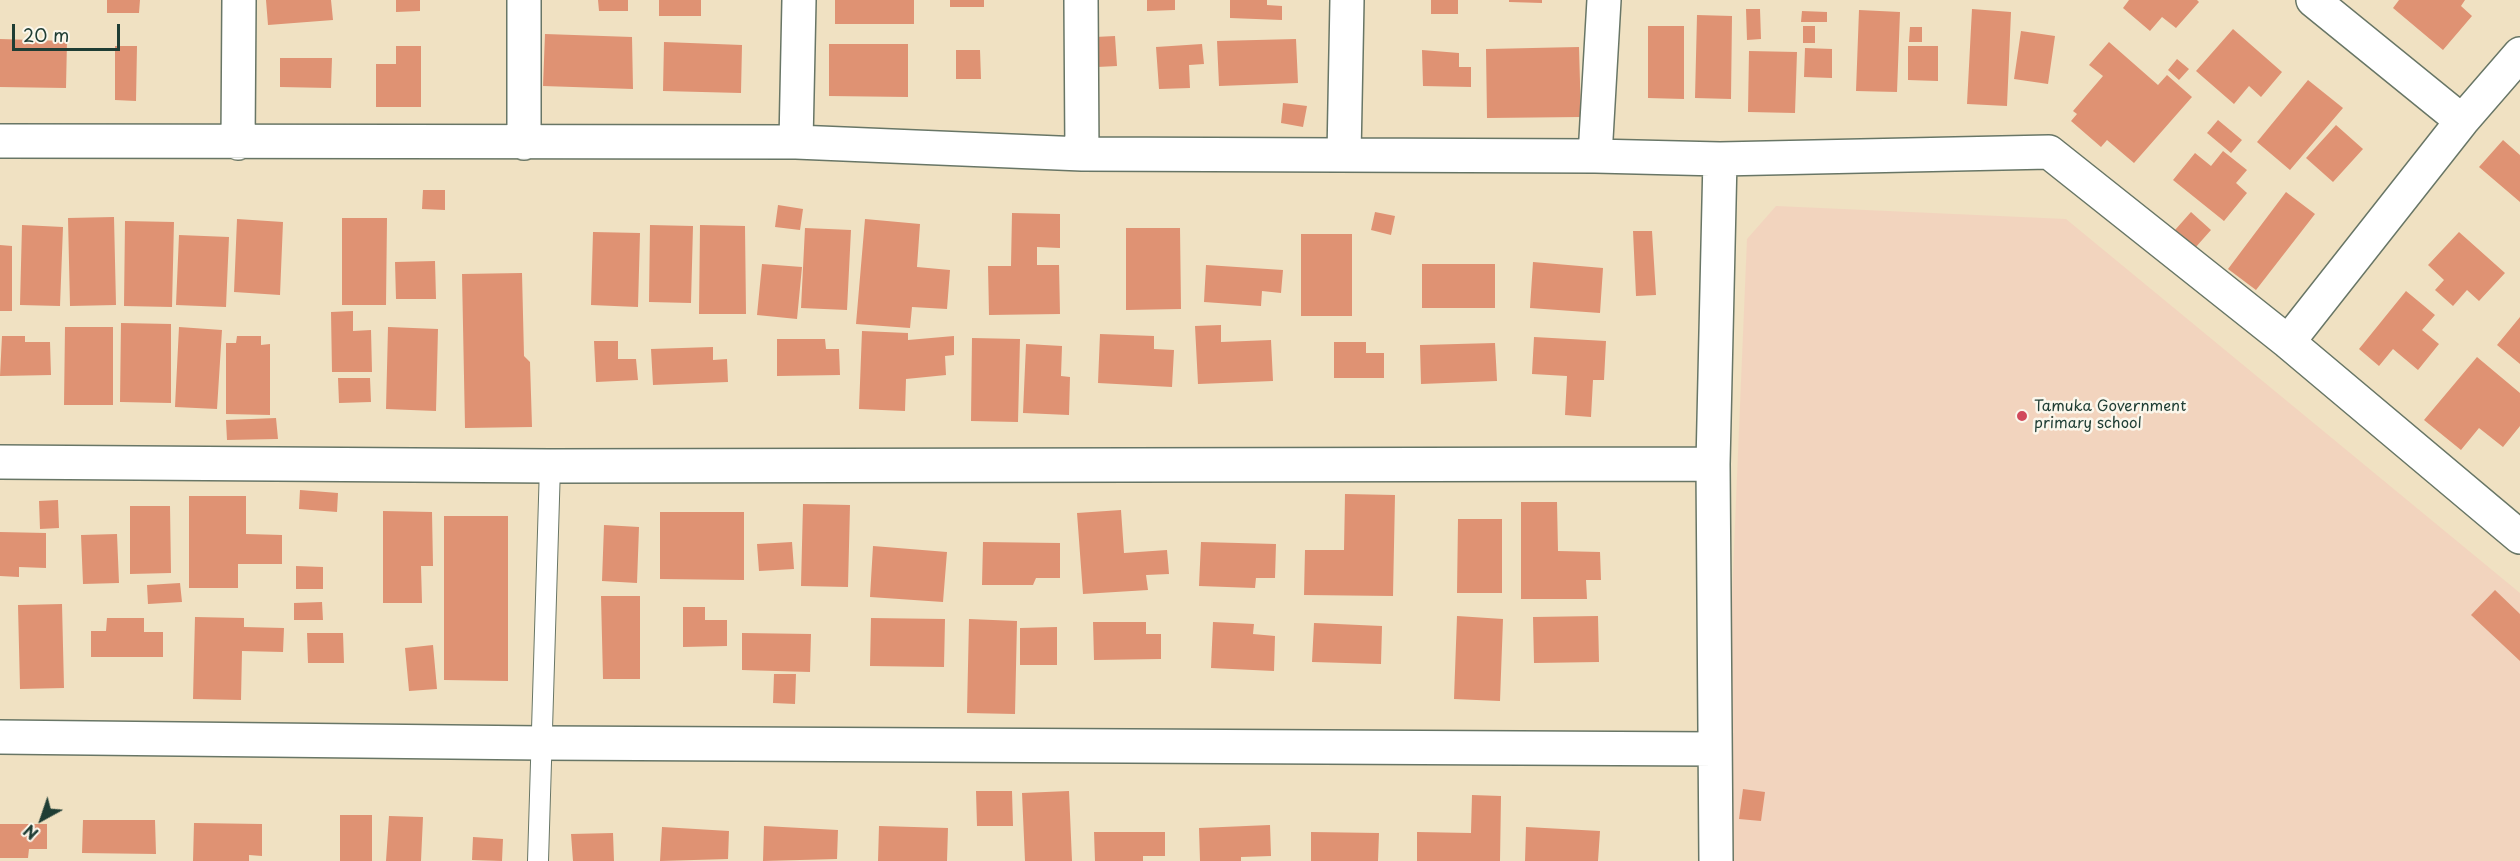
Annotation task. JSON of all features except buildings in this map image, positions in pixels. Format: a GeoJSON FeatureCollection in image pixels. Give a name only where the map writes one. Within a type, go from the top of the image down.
{"type":"FeatureCollection","features":[{"type":"Feature","properties":{"kind":"street"},"geometry":{"type":"LineString","coordinates":[[237,142],[239,0]]}},
{"type":"Feature","properties":{"kind":"street"},"geometry":{"type":"LineString","coordinates":[[524,0],[524,142]]}},
{"type":"Feature","properties":{"kind":"street"},"geometry":{"type":"LineString","coordinates":[[796,142],[799,0]]}},
{"type":"Feature","properties":{"kind":"street"},"geometry":{"type":"LineString","coordinates":[[1081,0],[1082,154]]}},
{"type":"Feature","properties":{"kind":"street"},"geometry":{"type":"LineString","coordinates":[[1344,154],[1347,0]]}},
{"type":"Feature","properties":{"kind":"street"},"geometry":{"type":"LineString","coordinates":[[1595,156],[1604,0]]}},
{"type":"Feature","properties":{"kind":"street"},"geometry":{"type":"LineString","coordinates":[[2313,0],[2462,121]]}},
{"type":"Feature","properties":{"kind":"street"},"geometry":{"type":"LineString","coordinates":[[2288,342],[2462,121],[2520,54]]}},
{"type":"Feature","properties":{"kind":"street"},"geometry":{"type":"LineString","coordinates":[[0,141],[796,142],[1082,154],[1344,154],[1720,159],[2049,152],[2288,342],[2520,537]]}},
{"type":"Feature","properties":{"kind":"street"},"geometry":{"type":"LineString","coordinates":[[1716,861],[1713,464],[1720,159]]}},
{"type":"Feature","properties":{"kind":"street"},"geometry":{"type":"LineString","coordinates":[[0,462],[550,466],[1713,464]]}},
{"type":"Feature","properties":{"kind":"street"},"geometry":{"type":"LineString","coordinates":[[0,737],[541,743],[1715,749]]}},
{"type":"Feature","properties":{"kind":"lane"},"geometry":{"type":"LineString","coordinates":[[538,861],[550,466]]}},
{"type":"Feature","properties":{"kind":"shaded area","name":"Tamuka Government primary school"},"geometry":{"type":"Polygon","coordinates":[[[1776,206],[2066,219],[2520,593],[2520,861],[1729,861],[1725,762],[1747,239],[1776,206]]]}},
{"type":"Feature","properties":{"kind":"place","name":"Tamuka Government primary school"},"geometry":{"type":"Point","coordinates":[2022,416]}}]}
